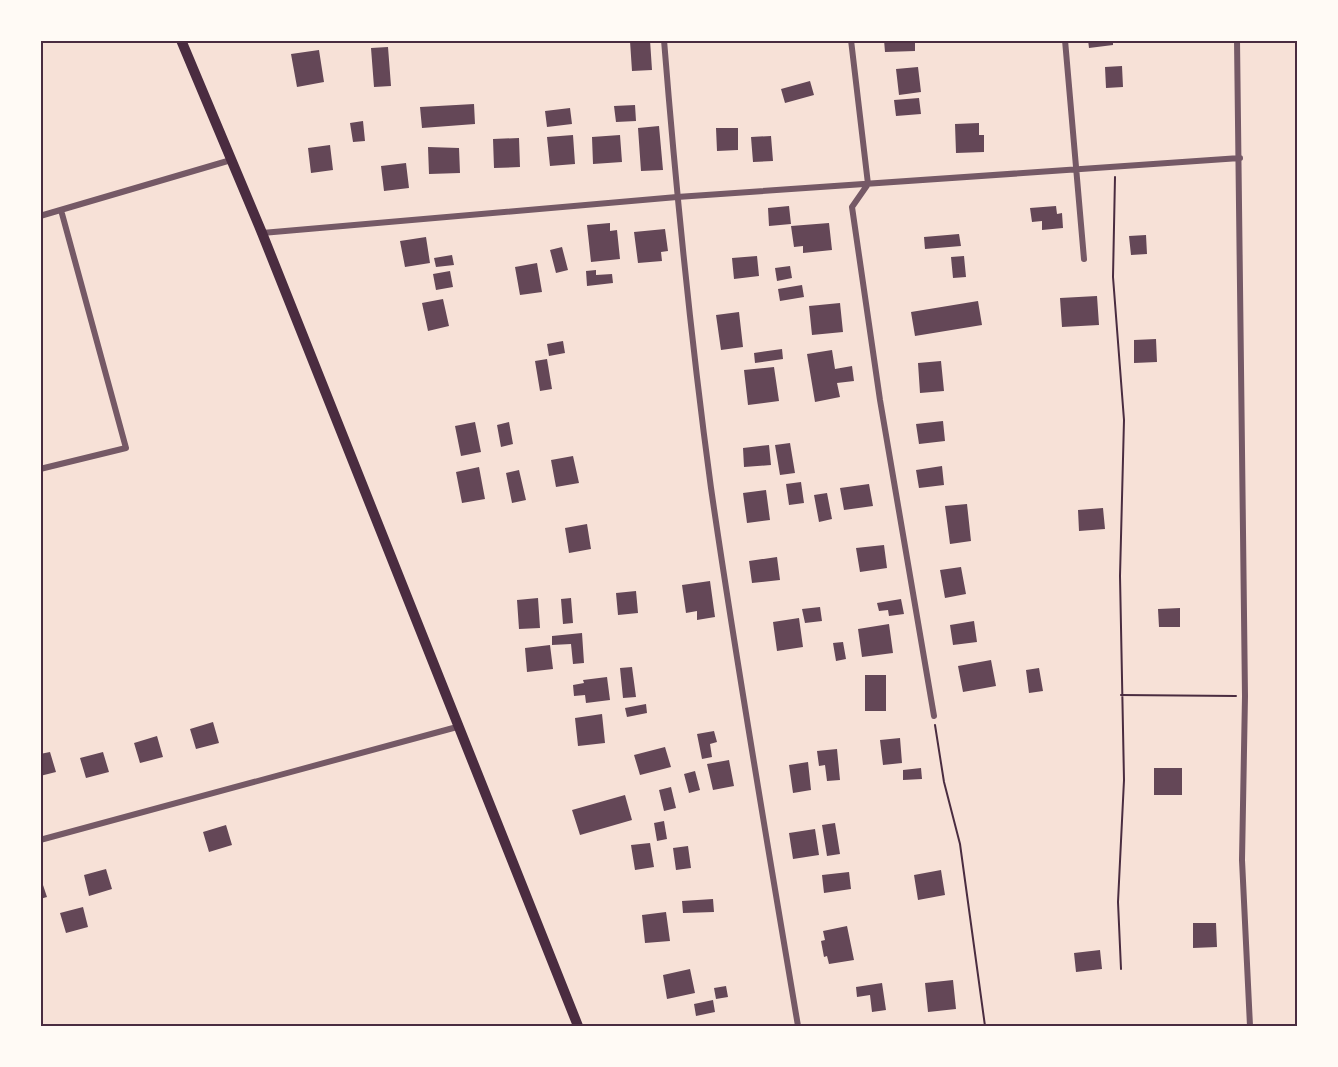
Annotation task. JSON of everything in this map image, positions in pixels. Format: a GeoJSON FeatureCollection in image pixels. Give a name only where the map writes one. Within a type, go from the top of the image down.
{"type":"FeatureCollection","features":[{"type":"Feature","properties":{"kind":"highway"},"geometry":{"type":"LineString","coordinates":[[181,40],[262,233],[578,1026]]}},
{"type":"Feature","properties":{"kind":"street"},"geometry":{"type":"LineString","coordinates":[[664,40],[677,196],[715,510],[798,1026]]}},
{"type":"Feature","properties":{"kind":"street"},"geometry":{"type":"LineString","coordinates":[[851,40],[868,184],[852,207],[880,400],[934,716]]}},
{"type":"Feature","properties":{"kind":"street"},"geometry":{"type":"LineString","coordinates":[[1065,40],[1078,168],[1084,259]]}},
{"type":"Feature","properties":{"kind":"street"},"geometry":{"type":"LineString","coordinates":[[1237,40],[1245,696],[1242,860],[1250,1026]]}},
{"type":"Feature","properties":{"kind":"street"},"geometry":{"type":"LineString","coordinates":[[262,233],[677,196],[1240,158]]}},
{"type":"Feature","properties":{"kind":"street"},"geometry":{"type":"LineString","coordinates":[[40,216],[231,160]]}},
{"type":"Feature","properties":{"kind":"street"},"geometry":{"type":"LineString","coordinates":[[40,469],[126,448],[61,210]]}},
{"type":"Feature","properties":{"kind":"street"},"geometry":{"type":"LineString","coordinates":[[40,840],[457,727]]}},
{"type":"Feature","properties":{"kind":"path"},"geometry":{"type":"LineString","coordinates":[[1116,165],[1113,277],[1124,420],[1120,576],[1124,780],[1118,902],[1120,969]]}},
{"type":"Feature","properties":{"kind":"path"},"geometry":{"type":"LineString","coordinates":[[1121,695],[1245,696]]}},
{"type":"Feature","properties":{"kind":"path"},"geometry":{"type":"LineString","coordinates":[[934,716],[944,782],[960,844],[985,1026]]}},
{"type":"Feature","properties":{"kind":"building"},"geometry":{"type":"Polygon","coordinates":[[[650,40],[652,70],[632,71],[630,41],[650,40]]]}},
{"type":"Feature","properties":{"kind":"building"},"geometry":{"type":"Polygon","coordinates":[[[884,40],[915,40],[915,51],[885,52],[884,40]]]}},
{"type":"Feature","properties":{"kind":"building"},"geometry":{"type":"Polygon","coordinates":[[[1088,40],[1113,40],[1113,45],[1089,48],[1088,40]]]}},
{"type":"Feature","properties":{"kind":"building"},"geometry":{"type":"Polygon","coordinates":[[[388,47],[391,86],[374,87],[371,48],[388,47]]]}},
{"type":"Feature","properties":{"kind":"building"},"geometry":{"type":"Polygon","coordinates":[[[319,50],[324,82],[297,87],[291,54],[319,50]]]}},
{"type":"Feature","properties":{"kind":"building"},"geometry":{"type":"Polygon","coordinates":[[[1122,66],[1123,87],[1106,88],[1105,67],[1122,66]]]}},
{"type":"Feature","properties":{"kind":"building"},"geometry":{"type":"Polygon","coordinates":[[[918,67],[921,92],[899,95],[896,69],[918,67]]]}},
{"type":"Feature","properties":{"kind":"building"},"geometry":{"type":"Polygon","coordinates":[[[810,81],[814,95],[785,103],[781,89],[810,81]]]}},
{"type":"Feature","properties":{"kind":"building"},"geometry":{"type":"Polygon","coordinates":[[[919,98],[921,114],[896,116],[894,100],[919,98]]]}},
{"type":"Feature","properties":{"kind":"building"},"geometry":{"type":"Polygon","coordinates":[[[474,104],[475,124],[422,128],[420,107],[474,104]]]}},
{"type":"Feature","properties":{"kind":"building"},"geometry":{"type":"Polygon","coordinates":[[[635,105],[636,121],[616,122],[614,106],[635,105]]]}},
{"type":"Feature","properties":{"kind":"building"},"geometry":{"type":"Polygon","coordinates":[[[570,108],[572,124],[547,127],[545,111],[570,108]]]}},
{"type":"Feature","properties":{"kind":"building"},"geometry":{"type":"Polygon","coordinates":[[[363,121],[365,141],[353,142],[350,123],[363,121]]]}},
{"type":"Feature","properties":{"kind":"building"},"geometry":{"type":"Polygon","coordinates":[[[979,123],[979,135],[984,135],[984,152],[956,153],[955,124],[979,123]]]}},
{"type":"Feature","properties":{"kind":"building"},"geometry":{"type":"Polygon","coordinates":[[[659,126],[663,170],[641,171],[638,128],[659,126]]]}},
{"type":"Feature","properties":{"kind":"building"},"geometry":{"type":"Polygon","coordinates":[[[716,128],[738,128],[738,150],[717,151],[716,128]]]}},
{"type":"Feature","properties":{"kind":"building"},"geometry":{"type":"Polygon","coordinates":[[[573,135],[575,164],[550,166],[547,137],[573,135]]]}},
{"type":"Feature","properties":{"kind":"building"},"geometry":{"type":"Polygon","coordinates":[[[620,135],[622,162],[593,164],[592,137],[620,135]]]}},
{"type":"Feature","properties":{"kind":"building"},"geometry":{"type":"Polygon","coordinates":[[[771,136],[773,161],[753,162],[751,137],[771,136]]]}},
{"type":"Feature","properties":{"kind":"building"},"geometry":{"type":"Polygon","coordinates":[[[519,138],[520,167],[494,168],[493,139],[519,138]]]}},
{"type":"Feature","properties":{"kind":"building"},"geometry":{"type":"Polygon","coordinates":[[[330,145],[333,170],[311,173],[308,148],[330,145]]]}},
{"type":"Feature","properties":{"kind":"building"},"geometry":{"type":"Polygon","coordinates":[[[428,147],[459,148],[460,173],[429,174],[428,147]]]}},
{"type":"Feature","properties":{"kind":"building"},"geometry":{"type":"Polygon","coordinates":[[[406,163],[409,188],[384,191],[381,166],[406,163]]]}},
{"type":"Feature","properties":{"kind":"building"},"geometry":{"type":"Polygon","coordinates":[[[789,206],[791,224],[769,226],[768,208],[789,206]]]}},
{"type":"Feature","properties":{"kind":"building"},"geometry":{"type":"Polygon","coordinates":[[[1056,206],[1057,214],[1062,213],[1063,228],[1042,230],[1042,221],[1032,222],[1030,208],[1056,206]]]}},
{"type":"Feature","properties":{"kind":"building"},"geometry":{"type":"Polygon","coordinates":[[[610,223],[610,231],[617,230],[620,259],[591,262],[587,225],[610,223]]]}},
{"type":"Feature","properties":{"kind":"building"},"geometry":{"type":"Polygon","coordinates":[[[829,223],[832,250],[803,253],[803,246],[794,247],[791,226],[829,223]]]}},
{"type":"Feature","properties":{"kind":"building"},"geometry":{"type":"Polygon","coordinates":[[[665,229],[668,251],[661,252],[662,261],[638,263],[634,232],[665,229]]]}},
{"type":"Feature","properties":{"kind":"building"},"geometry":{"type":"Polygon","coordinates":[[[959,234],[961,246],[925,249],[924,237],[959,234]]]}},
{"type":"Feature","properties":{"kind":"building"},"geometry":{"type":"Polygon","coordinates":[[[1146,235],[1147,254],[1131,255],[1129,236],[1146,235]]]}},
{"type":"Feature","properties":{"kind":"building"},"geometry":{"type":"Polygon","coordinates":[[[426,237],[430,263],[405,267],[400,241],[426,237]]]}},
{"type":"Feature","properties":{"kind":"building"},"geometry":{"type":"Polygon","coordinates":[[[562,247],[568,270],[556,273],[550,250],[562,247]]]}},
{"type":"Feature","properties":{"kind":"building"},"geometry":{"type":"Polygon","coordinates":[[[452,255],[454,265],[436,267],[434,258],[452,255]]]}},
{"type":"Feature","properties":{"kind":"building"},"geometry":{"type":"Polygon","coordinates":[[[757,256],[759,276],[734,279],[732,258],[757,256]]]}},
{"type":"Feature","properties":{"kind":"building"},"geometry":{"type":"Polygon","coordinates":[[[964,256],[966,277],[953,278],[951,257],[964,256]]]}},
{"type":"Feature","properties":{"kind":"building"},"geometry":{"type":"Polygon","coordinates":[[[537,263],[542,292],[520,295],[515,267],[537,263]]]}},
{"type":"Feature","properties":{"kind":"building"},"geometry":{"type":"Polygon","coordinates":[[[790,266],[792,278],[777,281],[775,268],[790,266]]]}},
{"type":"Feature","properties":{"kind":"building"},"geometry":{"type":"Polygon","coordinates":[[[596,270],[596,275],[612,274],[613,283],[587,286],[586,271],[596,270]]]}},
{"type":"Feature","properties":{"kind":"building"},"geometry":{"type":"Polygon","coordinates":[[[450,271],[453,287],[436,290],[433,274],[450,271]]]}},
{"type":"Feature","properties":{"kind":"building"},"geometry":{"type":"Polygon","coordinates":[[[802,285],[804,297],[780,301],[778,289],[802,285]]]}},
{"type":"Feature","properties":{"kind":"building"},"geometry":{"type":"Polygon","coordinates":[[[1097,296],[1099,325],[1062,327],[1060,298],[1097,296]]]}},
{"type":"Feature","properties":{"kind":"building"},"geometry":{"type":"Polygon","coordinates":[[[443,299],[449,326],[428,331],[422,303],[443,299]]]}},
{"type":"Feature","properties":{"kind":"building"},"geometry":{"type":"Polygon","coordinates":[[[978,301],[982,325],[915,336],[911,312],[978,301]]]}},
{"type":"Feature","properties":{"kind":"building"},"geometry":{"type":"Polygon","coordinates":[[[840,303],[843,332],[812,335],[809,306],[840,303]]]}},
{"type":"Feature","properties":{"kind":"building"},"geometry":{"type":"Polygon","coordinates":[[[739,312],[743,347],[721,350],[716,315],[739,312]]]}},
{"type":"Feature","properties":{"kind":"building"},"geometry":{"type":"Polygon","coordinates":[[[1156,339],[1157,362],[1134,363],[1134,340],[1156,339]]]}},
{"type":"Feature","properties":{"kind":"building"},"geometry":{"type":"Polygon","coordinates":[[[563,341],[565,353],[549,356],[547,344],[563,341]]]}},
{"type":"Feature","properties":{"kind":"building"},"geometry":{"type":"Polygon","coordinates":[[[782,349],[783,359],[755,363],[754,353],[782,349]]]}},
{"type":"Feature","properties":{"kind":"building"},"geometry":{"type":"Polygon","coordinates":[[[832,350],[835,369],[852,366],[854,381],[837,383],[840,397],[815,402],[807,354],[832,350]]]}},
{"type":"Feature","properties":{"kind":"building"},"geometry":{"type":"Polygon","coordinates":[[[547,359],[552,389],[540,391],[535,361],[547,359]]]}},
{"type":"Feature","properties":{"kind":"building"},"geometry":{"type":"Polygon","coordinates":[[[941,361],[944,391],[920,393],[918,363],[941,361]]]}},
{"type":"Feature","properties":{"kind":"building"},"geometry":{"type":"Polygon","coordinates":[[[774,367],[779,401],[748,405],[744,370],[774,367]]]}},
{"type":"Feature","properties":{"kind":"building"},"geometry":{"type":"Polygon","coordinates":[[[943,421],[945,441],[919,444],[916,424],[943,421]]]}},
{"type":"Feature","properties":{"kind":"building"},"geometry":{"type":"Polygon","coordinates":[[[475,422],[481,452],[461,456],[455,426],[475,422]]]}},
{"type":"Feature","properties":{"kind":"building"},"geometry":{"type":"Polygon","coordinates":[[[509,422],[513,444],[501,447],[497,425],[509,422]]]}},
{"type":"Feature","properties":{"kind":"building"},"geometry":{"type":"Polygon","coordinates":[[[790,443],[795,473],[780,475],[775,445],[790,443]]]}},
{"type":"Feature","properties":{"kind":"building"},"geometry":{"type":"Polygon","coordinates":[[[769,445],[771,465],[744,467],[743,448],[769,445]]]}},
{"type":"Feature","properties":{"kind":"building"},"geometry":{"type":"Polygon","coordinates":[[[573,456],[579,483],[556,487],[551,460],[573,456]]]}},
{"type":"Feature","properties":{"kind":"building"},"geometry":{"type":"Polygon","coordinates":[[[942,466],[944,485],[919,488],[916,470],[942,466]]]}},
{"type":"Feature","properties":{"kind":"building"},"geometry":{"type":"Polygon","coordinates":[[[479,467],[485,499],[462,503],[456,472],[479,467]]]}},
{"type":"Feature","properties":{"kind":"building"},"geometry":{"type":"Polygon","coordinates":[[[519,470],[526,500],[512,503],[506,473],[519,470]]]}},
{"type":"Feature","properties":{"kind":"building"},"geometry":{"type":"Polygon","coordinates":[[[801,482],[804,503],[789,505],[786,484],[801,482]]]}},
{"type":"Feature","properties":{"kind":"building"},"geometry":{"type":"Polygon","coordinates":[[[869,484],[873,506],[844,510],[840,488],[869,484]]]}},
{"type":"Feature","properties":{"kind":"building"},"geometry":{"type":"Polygon","coordinates":[[[766,490],[770,520],[747,523],[743,493],[766,490]]]}},
{"type":"Feature","properties":{"kind":"building"},"geometry":{"type":"Polygon","coordinates":[[[827,493],[832,519],[819,522],[814,495],[827,493]]]}},
{"type":"Feature","properties":{"kind":"building"},"geometry":{"type":"Polygon","coordinates":[[[967,504],[971,541],[950,544],[945,506],[967,504]]]}},
{"type":"Feature","properties":{"kind":"building"},"geometry":{"type":"Polygon","coordinates":[[[1103,508],[1105,529],[1079,531],[1078,510],[1103,508]]]}},
{"type":"Feature","properties":{"kind":"building"},"geometry":{"type":"Polygon","coordinates":[[[587,524],[591,549],[569,553],[565,528],[587,524]]]}},
{"type":"Feature","properties":{"kind":"building"},"geometry":{"type":"Polygon","coordinates":[[[884,545],[887,568],[860,572],[856,548],[884,545]]]}},
{"type":"Feature","properties":{"kind":"building"},"geometry":{"type":"Polygon","coordinates":[[[777,557],[780,580],[752,583],[749,561],[777,557]]]}},
{"type":"Feature","properties":{"kind":"building"},"geometry":{"type":"Polygon","coordinates":[[[961,567],[966,594],[945,598],[940,570],[961,567]]]}},
{"type":"Feature","properties":{"kind":"building"},"geometry":{"type":"Polygon","coordinates":[[[710,581],[715,617],[697,620],[697,611],[686,613],[682,585],[710,581]]]}},
{"type":"Feature","properties":{"kind":"building"},"geometry":{"type":"Polygon","coordinates":[[[636,591],[638,613],[618,615],[616,593],[636,591]]]}},
{"type":"Feature","properties":{"kind":"building"},"geometry":{"type":"Polygon","coordinates":[[[538,598],[540,628],[519,629],[517,600],[538,598]]]}},
{"type":"Feature","properties":{"kind":"building"},"geometry":{"type":"Polygon","coordinates":[[[571,598],[573,623],[563,624],[561,599],[571,598]]]}},
{"type":"Feature","properties":{"kind":"building"},"geometry":{"type":"Polygon","coordinates":[[[901,599],[904,614],[889,616],[888,610],[879,611],[877,603],[901,599]]]}},
{"type":"Feature","properties":{"kind":"building"},"geometry":{"type":"Polygon","coordinates":[[[820,607],[822,621],[805,623],[802,609],[820,607]]]}},
{"type":"Feature","properties":{"kind":"building"},"geometry":{"type":"Polygon","coordinates":[[[1180,608],[1180,627],[1159,627],[1158,609],[1180,608]]]}},
{"type":"Feature","properties":{"kind":"building"},"geometry":{"type":"Polygon","coordinates":[[[799,618],[803,647],[777,651],[773,622],[799,618]]]}},
{"type":"Feature","properties":{"kind":"building"},"geometry":{"type":"Polygon","coordinates":[[[974,621],[977,642],[953,645],[950,625],[974,621]]]}},
{"type":"Feature","properties":{"kind":"building"},"geometry":{"type":"Polygon","coordinates":[[[889,624],[893,653],[862,657],[858,629],[889,624]]]}},
{"type":"Feature","properties":{"kind":"building"},"geometry":{"type":"Polygon","coordinates":[[[582,633],[584,663],[573,664],[571,644],[552,645],[552,636],[582,633]]]}},
{"type":"Feature","properties":{"kind":"building"},"geometry":{"type":"Polygon","coordinates":[[[843,642],[846,659],[836,661],[833,643],[843,642]]]}},
{"type":"Feature","properties":{"kind":"building"},"geometry":{"type":"Polygon","coordinates":[[[550,645],[553,669],[527,672],[525,648],[550,645]]]}},
{"type":"Feature","properties":{"kind":"building"},"geometry":{"type":"Polygon","coordinates":[[[991,660],[996,686],[963,692],[958,666],[991,660]]]}},
{"type":"Feature","properties":{"kind":"building"},"geometry":{"type":"Polygon","coordinates":[[[632,667],[636,697],[623,698],[620,668],[632,667]]]}},
{"type":"Feature","properties":{"kind":"building"},"geometry":{"type":"Polygon","coordinates":[[[1039,668],[1043,691],[1029,693],[1026,670],[1039,668]]]}},
{"type":"Feature","properties":{"kind":"building"},"geometry":{"type":"Polygon","coordinates":[[[865,675],[886,675],[886,711],[865,711],[865,675]]]}},
{"type":"Feature","properties":{"kind":"building"},"geometry":{"type":"Polygon","coordinates":[[[607,677],[610,700],[586,703],[585,695],[574,696],[573,685],[584,683],[583,680],[607,677]]]}},
{"type":"Feature","properties":{"kind":"building"},"geometry":{"type":"Polygon","coordinates":[[[646,704],[647,713],[627,717],[625,708],[646,704]]]}},
{"type":"Feature","properties":{"kind":"building"},"geometry":{"type":"Polygon","coordinates":[[[602,714],[605,743],[578,746],[575,718],[602,714]]]}},
{"type":"Feature","properties":{"kind":"building"},"geometry":{"type":"Polygon","coordinates":[[[213,722],[219,743],[196,749],[190,729],[213,722]]]}},
{"type":"Feature","properties":{"kind":"building"},"geometry":{"type":"Polygon","coordinates":[[[714,731],[717,742],[710,744],[712,757],[702,759],[697,734],[714,731]]]}},
{"type":"Feature","properties":{"kind":"building"},"geometry":{"type":"Polygon","coordinates":[[[157,736],[163,757],[140,763],[134,743],[157,736]]]}},
{"type":"Feature","properties":{"kind":"building"},"geometry":{"type":"Polygon","coordinates":[[[900,738],[902,763],[883,765],[880,740],[900,738]]]}},
{"type":"Feature","properties":{"kind":"building"},"geometry":{"type":"Polygon","coordinates":[[[665,747],[671,767],[640,775],[634,755],[665,747]]]}},
{"type":"Feature","properties":{"kind":"building"},"geometry":{"type":"Polygon","coordinates":[[[837,749],[840,780],[827,781],[825,765],[819,766],[817,751],[837,749]]]}},
{"type":"Feature","properties":{"kind":"building"},"geometry":{"type":"Polygon","coordinates":[[[50,752],[56,772],[40,776],[40,754],[50,752]]]}},
{"type":"Feature","properties":{"kind":"building"},"geometry":{"type":"Polygon","coordinates":[[[103,752],[109,772],[86,778],[80,758],[103,752]]]}},
{"type":"Feature","properties":{"kind":"building"},"geometry":{"type":"Polygon","coordinates":[[[729,760],[734,786],[713,790],[707,764],[729,760]]]}},
{"type":"Feature","properties":{"kind":"building"},"geometry":{"type":"Polygon","coordinates":[[[808,762],[811,790],[793,793],[789,765],[808,762]]]}},
{"type":"Feature","properties":{"kind":"building"},"geometry":{"type":"Polygon","coordinates":[[[921,768],[922,779],[903,780],[903,770],[921,768]]]}},
{"type":"Feature","properties":{"kind":"building"},"geometry":{"type":"Polygon","coordinates":[[[1154,768],[1182,768],[1182,795],[1154,795],[1154,768]]]}},
{"type":"Feature","properties":{"kind":"building"},"geometry":{"type":"Polygon","coordinates":[[[695,771],[700,790],[689,793],[684,774],[695,771]]]}},
{"type":"Feature","properties":{"kind":"building"},"geometry":{"type":"Polygon","coordinates":[[[671,787],[676,808],[664,811],[659,790],[671,787]]]}},
{"type":"Feature","properties":{"kind":"building"},"geometry":{"type":"Polygon","coordinates":[[[625,795],[632,820],[580,835],[572,810],[625,795]]]}},
{"type":"Feature","properties":{"kind":"building"},"geometry":{"type":"Polygon","coordinates":[[[664,821],[667,839],[657,841],[654,823],[664,821]]]}},
{"type":"Feature","properties":{"kind":"building"},"geometry":{"type":"Polygon","coordinates":[[[835,823],[840,854],[827,856],[822,825],[835,823]]]}},
{"type":"Feature","properties":{"kind":"building"},"geometry":{"type":"Polygon","coordinates":[[[226,825],[232,845],[209,852],[203,832],[226,825]]]}},
{"type":"Feature","properties":{"kind":"building"},"geometry":{"type":"Polygon","coordinates":[[[815,829],[819,855],[793,859],[789,833],[815,829]]]}},
{"type":"Feature","properties":{"kind":"building"},"geometry":{"type":"Polygon","coordinates":[[[650,843],[654,867],[635,870],[631,845],[650,843]]]}},
{"type":"Feature","properties":{"kind":"building"},"geometry":{"type":"Polygon","coordinates":[[[688,846],[691,868],[676,870],[673,848],[688,846]]]}},
{"type":"Feature","properties":{"kind":"building"},"geometry":{"type":"Polygon","coordinates":[[[106,869],[112,889],[89,896],[84,875],[106,869]]]}},
{"type":"Feature","properties":{"kind":"building"},"geometry":{"type":"Polygon","coordinates":[[[941,870],[945,895],[918,900],[914,875],[941,870]]]}},
{"type":"Feature","properties":{"kind":"building"},"geometry":{"type":"Polygon","coordinates":[[[849,872],[851,889],[824,893],[822,875],[849,872]]]}},
{"type":"Feature","properties":{"kind":"building"},"geometry":{"type":"Polygon","coordinates":[[[40,876],[47,897],[40,899],[40,876]]]}},
{"type":"Feature","properties":{"kind":"building"},"geometry":{"type":"Polygon","coordinates":[[[713,899],[714,912],[683,913],[682,901],[713,899]]]}},
{"type":"Feature","properties":{"kind":"building"},"geometry":{"type":"Polygon","coordinates":[[[83,907],[88,927],[66,933],[60,913],[83,907]]]}},
{"type":"Feature","properties":{"kind":"building"},"geometry":{"type":"Polygon","coordinates":[[[666,912],[670,941],[645,943],[642,915],[666,912]]]}},
{"type":"Feature","properties":{"kind":"building"},"geometry":{"type":"Polygon","coordinates":[[[1193,923],[1216,923],[1217,947],[1193,948],[1193,923]]]}},
{"type":"Feature","properties":{"kind":"building"},"geometry":{"type":"Polygon","coordinates":[[[847,926],[854,960],[829,964],[827,956],[824,957],[821,941],[825,940],[823,931],[847,926]]]}},
{"type":"Feature","properties":{"kind":"building"},"geometry":{"type":"Polygon","coordinates":[[[1100,950],[1102,969],[1076,972],[1074,953],[1100,950]]]}},
{"type":"Feature","properties":{"kind":"building"},"geometry":{"type":"Polygon","coordinates":[[[690,969],[695,993],[667,999],[663,975],[690,969]]]}},
{"type":"Feature","properties":{"kind":"building"},"geometry":{"type":"Polygon","coordinates":[[[953,980],[956,1009],[928,1012],[925,983],[953,980]]]}},
{"type":"Feature","properties":{"kind":"building"},"geometry":{"type":"Polygon","coordinates":[[[882,983],[886,1010],[872,1012],[870,995],[857,997],[856,987],[882,983]]]}},
{"type":"Feature","properties":{"kind":"building"},"geometry":{"type":"Polygon","coordinates":[[[726,986],[728,997],[716,999],[714,988],[726,986]]]}},
{"type":"Feature","properties":{"kind":"building"},"geometry":{"type":"Polygon","coordinates":[[[713,1000],[715,1012],[696,1016],[694,1004],[713,1000]]]}}]}
